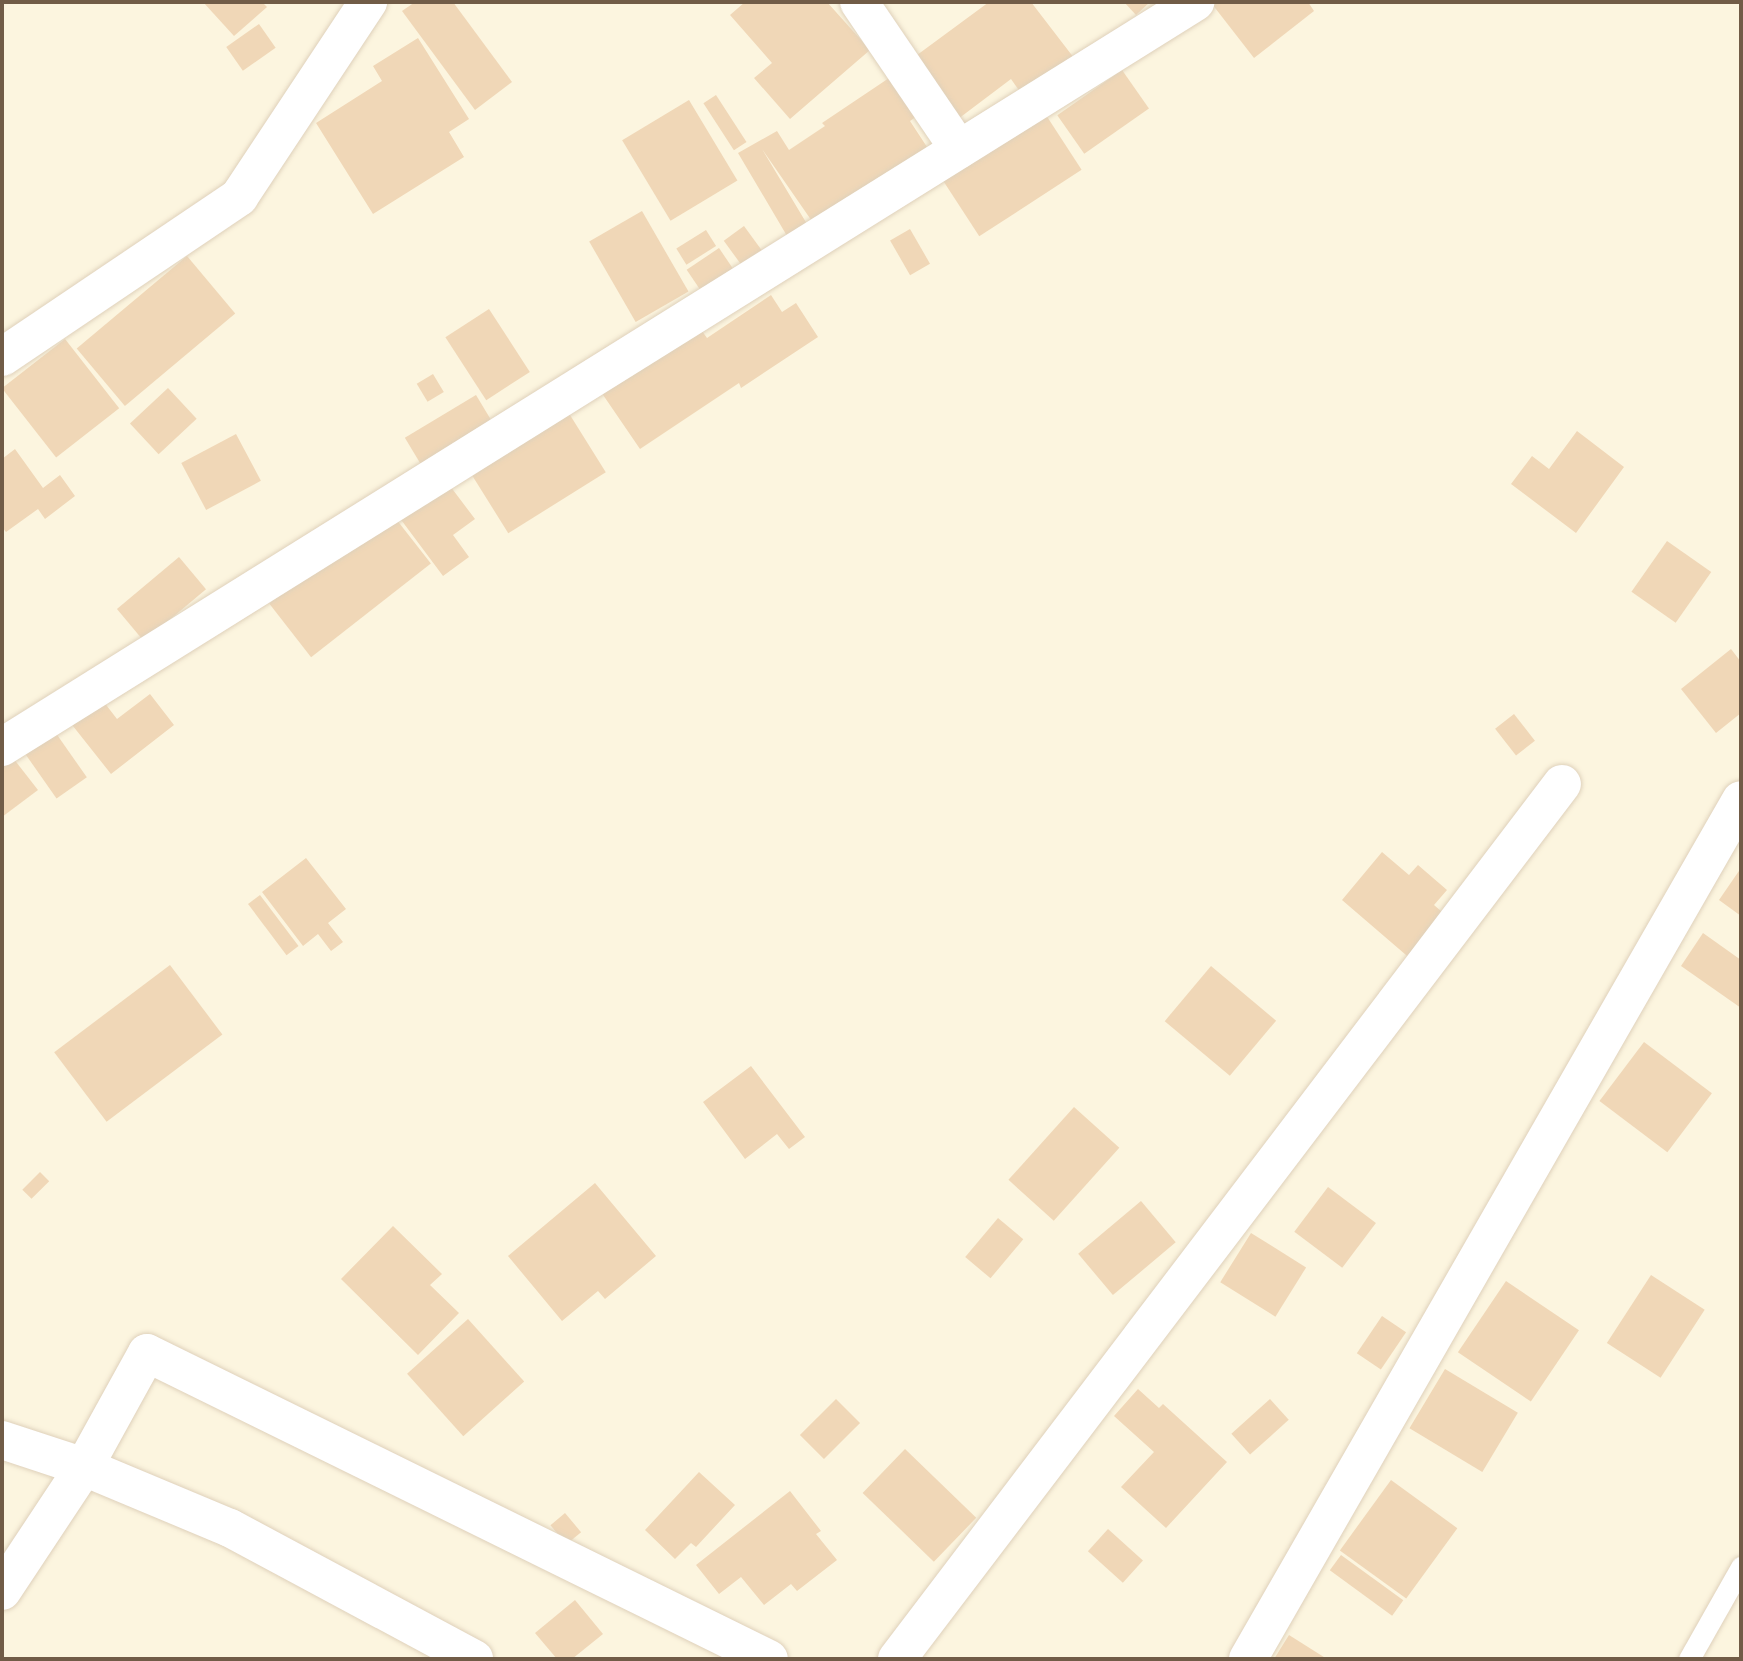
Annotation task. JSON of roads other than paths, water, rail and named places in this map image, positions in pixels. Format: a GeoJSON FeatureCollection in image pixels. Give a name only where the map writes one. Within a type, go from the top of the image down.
{"type":"FeatureCollection","features":[{"type":"Feature","properties":{"kind":"street"},"geometry":{"type":"LineString","coordinates":[[2,357],[239,197],[369,2]]}},
{"type":"Feature","properties":{"kind":"street"},"geometry":{"type":"LineString","coordinates":[[859,2],[959,149]]}},
{"type":"Feature","properties":{"kind":"street"},"geometry":{"type":"LineString","coordinates":[[2,747],[1195,2]]}},
{"type":"Feature","properties":{"kind":"street"},"geometry":{"type":"LineString","coordinates":[[897,1659],[1562,784]]}},
{"type":"Feature","properties":{"kind":"street"},"geometry":{"type":"LineString","coordinates":[[1248,1659],[1741,800]]}},
{"type":"Feature","properties":{"kind":"street"},"geometry":{"type":"LineString","coordinates":[[2,1591],[84,1467],[147,1353],[769,1659]]}},
{"type":"Feature","properties":{"kind":"street"},"geometry":{"type":"LineString","coordinates":[[2,1440],[84,1467],[230,1528],[474,1659]]}},
{"type":"Feature","properties":{"kind":"lane"},"geometry":{"type":"LineString","coordinates":[[1689,1659],[1741,1567]]}}]}
